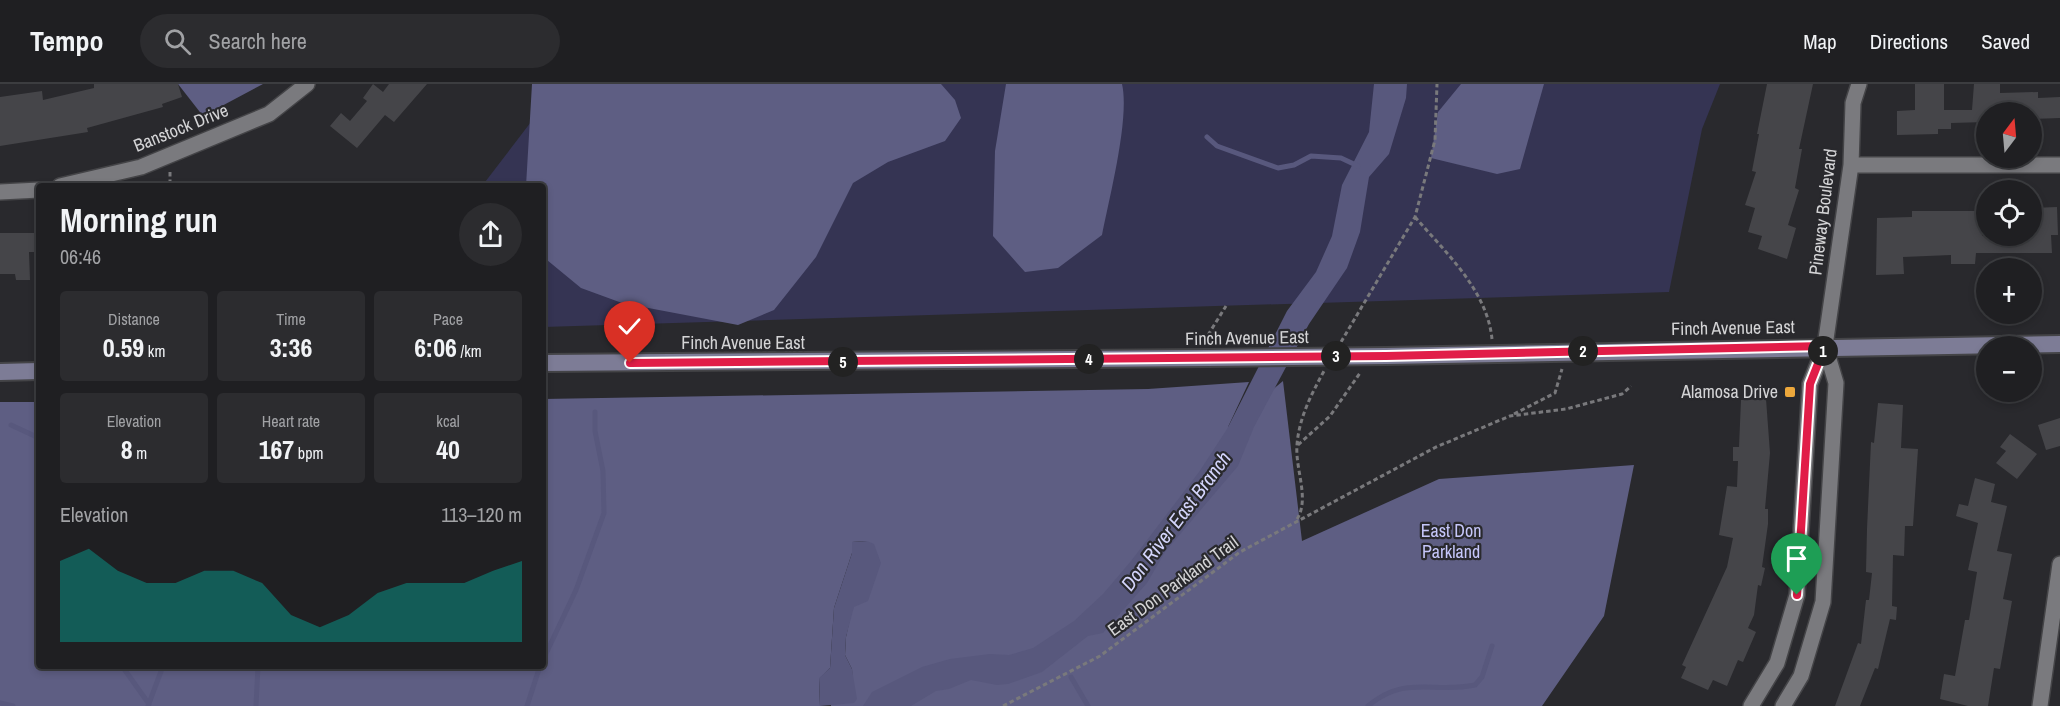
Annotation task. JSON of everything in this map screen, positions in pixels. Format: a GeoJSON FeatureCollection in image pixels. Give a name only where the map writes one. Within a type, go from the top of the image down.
{"type":"FeatureCollection","features":[{"type":"Feature","properties":{"kind":"main road","name":"Finch Avenue East"},"geometry":{"type":"LineString","coordinates":[[546,363],[1386,356],[1825,346],[2060,344]]}},
{"type":"Feature","properties":{"kind":"main road"},"geometry":{"type":"LineString","coordinates":[[0,372],[36,371]]}},
{"type":"Feature","properties":{"kind":"street","name":"Banstock Drive"},"geometry":{"type":"LineString","coordinates":[[71,183],[151,162],[269,114],[307,84]]}},
{"type":"Feature","properties":{"kind":"street","name":"Pineway Boulevard"},"geometry":{"type":"LineString","coordinates":[[1825,346],[1851,165],[1853,103],[1859,84]]}},
{"type":"Feature","properties":{"kind":"street"},"geometry":{"type":"LineString","coordinates":[[1851,165],[2060,165]]}},
{"type":"Feature","properties":{"kind":"street"},"geometry":{"type":"LineString","coordinates":[[0,192],[36,190]]}},
{"type":"Feature","properties":{"kind":"street"},"geometry":{"type":"LineString","coordinates":[[1751,706],[1777,663],[1797,595],[1810,384],[1825,346]]}},
{"type":"Feature","properties":{"kind":"street"},"geometry":{"type":"LineString","coordinates":[[1783,706],[1801,676],[1823,602],[1836,383],[1825,346]]}},
{"type":"Feature","properties":{"kind":"street"},"geometry":{"type":"LineString","coordinates":[[2040,706],[2060,564]]}},
{"type":"Feature","properties":{"kind":"path"},"geometry":{"type":"LineString","coordinates":[[1349,326],[1415,217],[1435,140],[1437,84]]}},
{"type":"Feature","properties":{"kind":"path"},"geometry":{"type":"LineString","coordinates":[[170,172],[170,183]]}},
{"type":"Feature","properties":{"kind":"path"},"geometry":{"type":"LineString","coordinates":[[1415,217],[1462,271],[1488,312],[1494,353]]}},
{"type":"Feature","properties":{"kind":"path"},"geometry":{"type":"LineString","coordinates":[[1208,335],[1226,306]]}},
{"type":"Feature","properties":{"kind":"path","name":"East Don Parkland Trail"},"geometry":{"type":"LineString","coordinates":[[1003,706],[1100,656],[1240,552],[1436,447],[1510,416],[1555,393],[1566,352]]}},
{"type":"Feature","properties":{"kind":"path"},"geometry":{"type":"LineString","coordinates":[[1296,446],[1330,416],[1360,373]]}},
{"type":"Feature","properties":{"kind":"path","name":"East Don Parkland Trail"},"geometry":{"type":"LineString","coordinates":[[1510,416],[1566,409],[1622,394],[1631,386]]}},
{"type":"Feature","properties":{"kind":"path"},"geometry":{"type":"LineString","coordinates":[[1296,521],[1301,513],[1302,504],[1296,446],[1304,409]]}},
{"type":"Feature","properties":{"kind":"shaded area"},"geometry":{"type":"Polygon","coordinates":[[[560,84],[1720,84],[1702,129],[1669,292],[546,327],[546,183],[484,183],[560,84]]]}},
{"type":"Feature","properties":{"kind":"green space"},"geometry":{"type":"Polygon","coordinates":[[[178,84],[263,84],[203,116],[178,84]]]}},
{"type":"Feature","properties":{"kind":"green space"},"geometry":{"type":"Polygon","coordinates":[[[532,84],[941,84],[955,100],[961,118],[945,141],[888,162],[853,183],[816,257],[774,310],[738,325],[622,303],[581,288],[546,257],[546,183],[526,183],[532,84]]]}},
{"type":"Feature","properties":{"kind":"green space"},"geometry":{"type":"Polygon","coordinates":[[[1006,84],[1122,84],[1124,99],[1121,137],[1102,235],[1058,268],[1025,272],[993,236],[995,151],[1006,84]]]}},
{"type":"Feature","properties":{"kind":"green space"},"geometry":{"type":"Polygon","coordinates":[[[1461,84],[1544,84],[1520,169],[1497,174],[1431,158],[1438,112],[1461,84]]]}},
{"type":"Feature","properties":{"kind":"green space","name":"East Don Parkland"},"geometry":{"type":"Polygon","coordinates":[[[1283,381],[1302,541],[1439,479],[1634,465],[1604,616],[1542,706],[831,706],[831,703],[854,703],[852,669],[845,655],[846,637],[867,541],[852,542],[852,553],[834,608],[830,668],[819,679],[820,706],[0,706],[0,402],[36,402],[36,669],[546,669],[546,399],[1148,389],[1249,382],[1228,427],[1283,381]]]}},
{"type":"Feature","properties":{"kind":"water","name":"Don River East Branch"},"geometry":{"type":"Polygon","coordinates":[[[1374,84],[1407,84],[1406,98],[1389,154],[1369,177],[1360,232],[1347,268],[1309,324],[1254,427],[1238,466],[1165,552],[1147,583],[1103,633],[1088,636],[1042,672],[1008,684],[997,685],[971,680],[949,689],[936,691],[911,706],[863,706],[872,692],[922,667],[950,659],[990,654],[1009,655],[1033,648],[1074,621],[1103,594],[1131,561],[1199,472],[1227,429],[1287,311],[1316,272],[1332,236],[1342,185],[1369,132],[1374,84]]]}},
{"type":"Feature","properties":{"kind":"water"},"geometry":{"type":"Polygon","coordinates":[[[867,541],[874,544],[881,563],[868,601],[854,607],[846,637],[845,655],[852,669],[857,699],[854,703],[820,706],[819,678],[830,668],[834,608],[852,553],[852,542],[867,541]]]}},
{"type":"Feature","properties":{"kind":"building"},"geometry":{"type":"Polygon","coordinates":[[[94,84],[178,84],[182,97],[162,104],[163,107],[87,128],[88,132],[0,146],[0,97],[42,91],[43,100],[94,88],[94,84]]]}},
{"type":"Feature","properties":{"kind":"building"},"geometry":{"type":"Polygon","coordinates":[[[373,84],[383,92],[389,84],[427,84],[394,122],[385,115],[357,148],[330,126],[341,113],[350,121],[367,101],[363,98],[373,84]]]}},
{"type":"Feature","properties":{"kind":"building"},"geometry":{"type":"Polygon","coordinates":[[[1767,84],[1813,84],[1799,149],[1802,149],[1795,188],[1799,190],[1788,225],[1796,228],[1787,259],[1758,249],[1762,236],[1748,232],[1755,208],[1745,205],[1756,172],[1752,171],[1767,84]]]}},
{"type":"Feature","properties":{"kind":"building"},"geometry":{"type":"Polygon","coordinates":[[[1915,84],[1944,84],[1944,110],[1972,110],[1974,84],[2000,84],[2000,93],[2038,92],[2038,98],[2060,97],[2060,118],[2042,119],[2042,102],[1976,102],[1976,122],[1951,123],[1951,129],[1938,129],[1938,134],[1897,135],[1897,111],[1915,110],[1915,84]]]}},
{"type":"Feature","properties":{"kind":"building"},"geometry":{"type":"Polygon","coordinates":[[[2057,207],[2058,235],[2051,235],[2052,253],[1976,253],[1975,264],[1951,264],[1951,255],[1903,257],[1904,274],[1876,275],[1877,218],[1912,217],[1912,211],[1976,211],[1976,246],[2042,246],[2042,208],[2057,207]]]}},
{"type":"Feature","properties":{"kind":"building"},"geometry":{"type":"Polygon","coordinates":[[[0,233],[36,233],[36,252],[29,252],[30,280],[16,280],[15,274],[0,274],[0,233]]]}},
{"type":"Feature","properties":{"kind":"building"},"geometry":{"type":"Polygon","coordinates":[[[1766,399],[1770,453],[1765,509],[1768,509],[1768,524],[1762,567],[1765,568],[1761,586],[1758,585],[1754,615],[1748,628],[1756,632],[1743,662],[1738,660],[1727,686],[1713,680],[1708,690],[1681,678],[1686,667],[1682,665],[1727,567],[1733,538],[1719,535],[1727,486],[1737,487],[1738,461],[1733,461],[1733,447],[1739,447],[1741,400],[1766,399]]]}},
{"type":"Feature","properties":{"kind":"building"},"geometry":{"type":"Polygon","coordinates":[[[1878,403],[1903,405],[1901,448],[1918,449],[1913,526],[1905,526],[1904,556],[1893,555],[1892,606],[1897,607],[1896,620],[1890,619],[1878,669],[1875,668],[1860,706],[1835,706],[1858,643],[1861,644],[1866,600],[1869,600],[1872,573],[1866,572],[1867,529],[1871,442],[1874,443],[1878,403]]]}},
{"type":"Feature","properties":{"kind":"building"},"geometry":{"type":"Polygon","coordinates":[[[2060,418],[2060,446],[2046,450],[2038,425],[2060,418]]]}},
{"type":"Feature","properties":{"kind":"building"},"geometry":{"type":"Polygon","coordinates":[[[2010,434],[2037,454],[2017,479],[1996,463],[2006,451],[2000,447],[2010,434]]]}},
{"type":"Feature","properties":{"kind":"building"},"geometry":{"type":"Polygon","coordinates":[[[1975,478],[1995,484],[1991,502],[2007,506],[1997,551],[2012,554],[2003,599],[2012,601],[2000,669],[1994,668],[1988,706],[1968,706],[1940,699],[1944,674],[1955,676],[1965,620],[1969,620],[1977,572],[1968,570],[1978,523],[1956,516],[1959,504],[1968,506],[1975,478]]]}},
{"type":"Feature","properties":{"kind":"waterway"},"geometry":{"type":"LineString","coordinates":[[1207,137],[1217,146],[1278,168],[1294,165],[1311,156],[1341,158],[1358,166]]}},
{"type":"Feature","properties":{"kind":"waterway"},"geometry":{"type":"LineString","coordinates":[[546,654],[576,590],[604,513],[603,471],[595,431],[595,412]]}},
{"type":"Feature","properties":{"kind":"waterway"},"geometry":{"type":"LineString","coordinates":[[11,425],[36,437]]}},
{"type":"Feature","properties":{"kind":"waterway"},"geometry":{"type":"LineString","coordinates":[[1368,706],[1395,690],[1475,685],[1482,677],[1492,646]]}},
{"type":"Feature","properties":{"kind":"waterway"},"geometry":{"type":"LineString","coordinates":[[124,669],[149,704]]}},
{"type":"Feature","properties":{"kind":"waterway"},"geometry":{"type":"LineString","coordinates":[[148,706],[162,669]]}},
{"type":"Feature","properties":{"kind":"waterway"},"geometry":{"type":"LineString","coordinates":[[256,706],[258,669]]}},
{"type":"Feature","properties":{"kind":"waterway"},"geometry":{"type":"LineString","coordinates":[[527,706],[539,669]]}},
{"type":"Feature","properties":{"kind":"waterway"},"geometry":{"type":"LineString","coordinates":[[1071,677],[1088,706]]}},
{"type":"Feature","properties":{"kind":"waterway"},"geometry":{"type":"LineString","coordinates":[[0,703],[13,706]]}},
{"type":"Feature","properties":{"kind":"place","name":"Alamosa Drive"},"geometry":{"type":"Point","coordinates":[1790,392]}},
{"type":"Feature","properties":{"kind":"route"},"geometry":{"type":"LineString","coordinates":[[630,363],[1386,356],[1825,346],[1810,384],[1797,595]]}}]}
